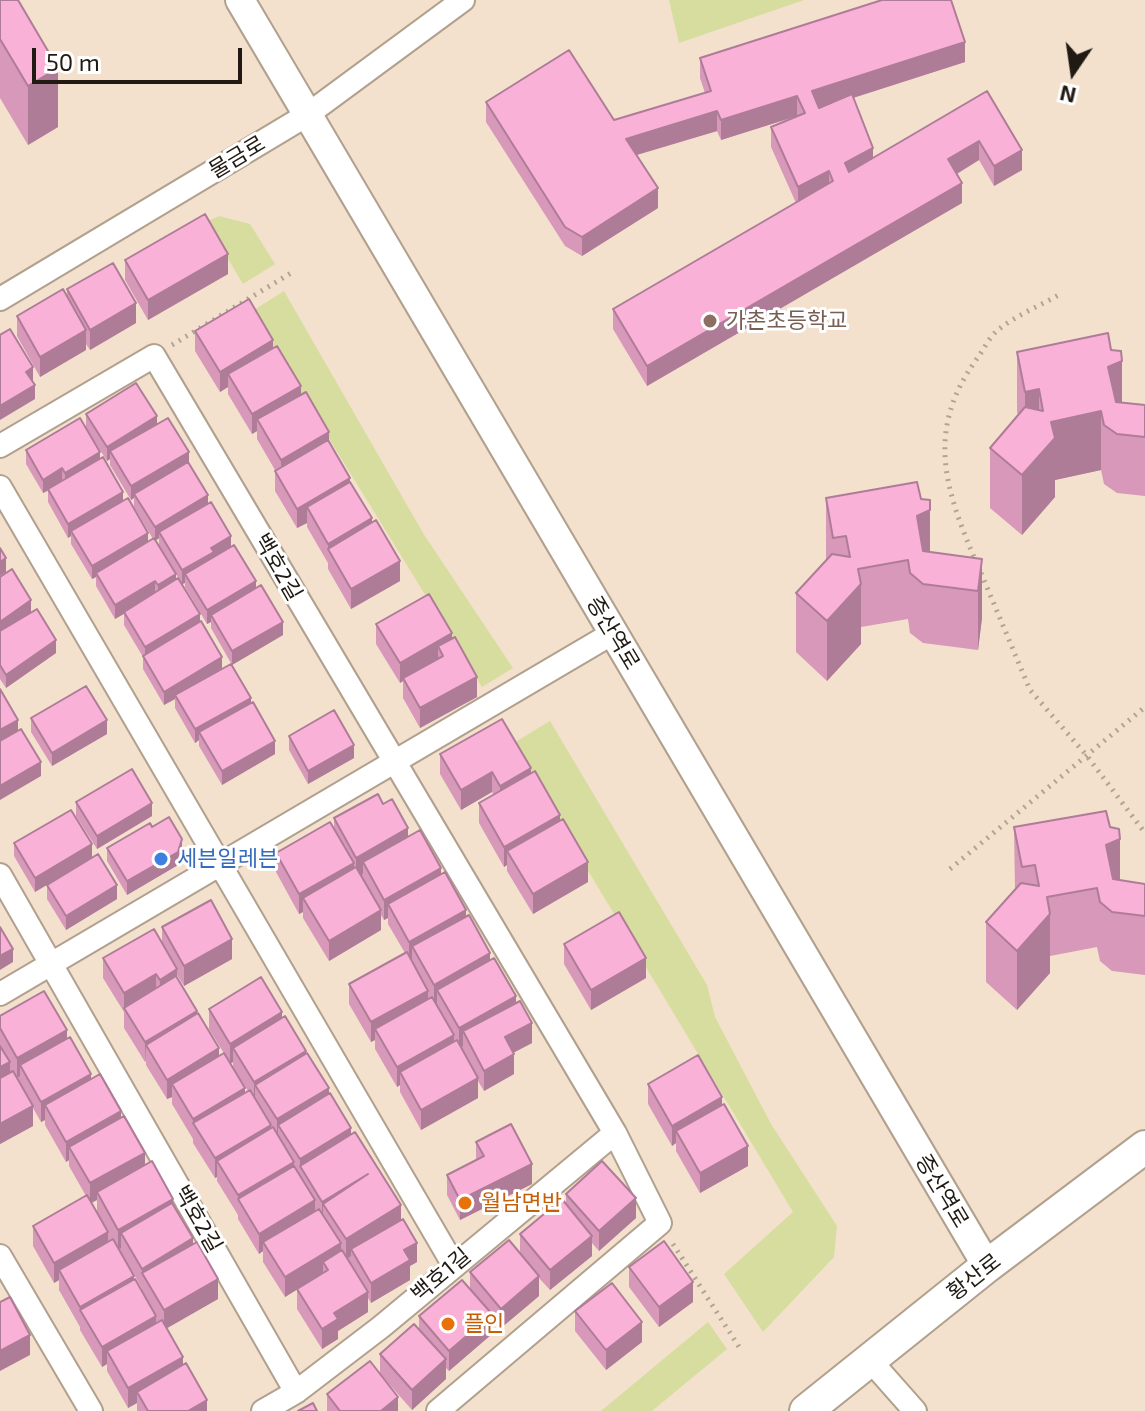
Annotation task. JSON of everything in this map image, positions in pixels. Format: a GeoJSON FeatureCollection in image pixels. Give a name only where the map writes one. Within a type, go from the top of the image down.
{"type":"FeatureCollection","features":[{"type":"Feature","properties":{"kind":"main road","name":"황산로"},"geometry":{"type":"LineString","coordinates":[[806,1411],[987,1266],[1145,1147]]}},
{"type":"Feature","properties":{"kind":"street","name":"증산역로"},"geometry":{"type":"LineString","coordinates":[[240,0],[987,1266]]}},
{"type":"Feature","properties":{"kind":"street","name":"물금로"},"geometry":{"type":"LineString","coordinates":[[0,299],[307,115],[463,0]]}},
{"type":"Feature","properties":{"kind":"street"},"geometry":{"type":"LineString","coordinates":[[0,446],[154,356]]}},
{"type":"Feature","properties":{"kind":"street","name":"백호2길"},"geometry":{"type":"LineString","coordinates":[[154,356],[392,761]]}},
{"type":"Feature","properties":{"kind":"street"},"geometry":{"type":"LineString","coordinates":[[0,487],[222,862],[453,1264]]}},
{"type":"Feature","properties":{"kind":"street"},"geometry":{"type":"LineString","coordinates":[[0,994],[613,633]]}},
{"type":"Feature","properties":{"kind":"street"},"geometry":{"type":"LineString","coordinates":[[392,761],[615,1133],[660,1223],[438,1411]]}},
{"type":"Feature","properties":{"kind":"street","name":"백호2길"},"geometry":{"type":"LineString","coordinates":[[0,875],[296,1392]]}},
{"type":"Feature","properties":{"kind":"street","name":"백호1길"},"geometry":{"type":"LineString","coordinates":[[263,1411],[296,1392],[381,1327],[453,1264],[615,1133]]}},
{"type":"Feature","properties":{"kind":"street"},"geometry":{"type":"LineString","coordinates":[[0,1256],[91,1411]]}},
{"type":"Feature","properties":{"kind":"street"},"geometry":{"type":"LineString","coordinates":[[869,1359],[915,1411]]}},
{"type":"Feature","properties":{"kind":"path"},"geometry":{"type":"LineString","coordinates":[[154,356],[291,273]]}},
{"type":"Feature","properties":{"kind":"path"},"geometry":{"type":"LineString","coordinates":[[1062,293],[997,331],[958,384],[945,430],[945,474],[954,510],[1030,690],[1087,756],[1145,833]]}},
{"type":"Feature","properties":{"kind":"path"},"geometry":{"type":"LineString","coordinates":[[950,869],[1145,707]]}},
{"type":"Feature","properties":{"kind":"path"},"geometry":{"type":"LineString","coordinates":[[660,1223],[741,1350]]}},
{"type":"Feature","properties":{"kind":"green space"},"geometry":{"type":"Polygon","coordinates":[[[669,0],[804,0],[679,43],[669,0]]]}},
{"type":"Feature","properties":{"kind":"green space"},"geometry":{"type":"Polygon","coordinates":[[[219,216],[250,224],[275,264],[243,284],[206,222],[219,216]]]}},
{"type":"Feature","properties":{"kind":"green space"},"geometry":{"type":"Polygon","coordinates":[[[284,291],[423,533],[513,668],[482,687],[251,312],[284,291]]]}},
{"type":"Feature","properties":{"kind":"green space"},"geometry":{"type":"Polygon","coordinates":[[[550,721],[707,985],[715,1017],[771,1124],[837,1226],[834,1257],[763,1332],[724,1274],[793,1212],[512,744],[550,721]]]}},
{"type":"Feature","properties":{"kind":"green space"},"geometry":{"type":"Polygon","coordinates":[[[708,1322],[727,1349],[652,1411],[601,1411],[708,1322]]]}},
{"type":"Feature","properties":{"kind":"building"},"geometry":{"type":"Polygon","coordinates":[[[0,0],[18,0],[58,68],[28,86],[0,39],[0,0]]]}},
{"type":"Feature","properties":{"kind":"building"},"geometry":{"type":"Polygon","coordinates":[[[882,0],[951,0],[965,42],[812,91],[819,108],[852,94],[873,148],[845,163],[849,172],[987,91],[1022,150],[994,166],[979,141],[948,159],[962,183],[647,366],[613,309],[833,181],[829,171],[798,187],[771,127],[805,113],[797,96],[721,120],[717,111],[626,139],[658,188],[582,237],[565,227],[486,102],[569,50],[614,120],[711,91],[700,58],[882,0]]]}},
{"type":"Feature","properties":{"kind":"building"},"geometry":{"type":"Polygon","coordinates":[[[205,214],[228,254],[148,300],[125,260],[205,214]]]}},
{"type":"Feature","properties":{"kind":"building"},"geometry":{"type":"Polygon","coordinates":[[[113,263],[136,303],[90,330],[67,289],[113,263]]]}},
{"type":"Feature","properties":{"kind":"building"},"geometry":{"type":"Polygon","coordinates":[[[63,289],[86,330],[40,357],[17,316],[63,289]]]}},
{"type":"Feature","properties":{"kind":"building"},"geometry":{"type":"Polygon","coordinates":[[[249,299],[273,340],[220,372],[195,331],[249,299]]]}},
{"type":"Feature","properties":{"kind":"building"},"geometry":{"type":"Polygon","coordinates":[[[10,329],[33,367],[26,372],[35,385],[0,406],[0,335],[10,329]]]}},
{"type":"Feature","properties":{"kind":"building"},"geometry":{"type":"Polygon","coordinates":[[[1108,333],[1111,350],[1121,351],[1122,361],[1108,367],[1116,402],[1145,405],[1145,437],[1117,434],[1104,425],[1101,411],[1051,422],[1055,438],[1022,475],[990,448],[1025,407],[1043,411],[1039,389],[1025,392],[1017,352],[1108,333]]]}},
{"type":"Feature","properties":{"kind":"building"},"geometry":{"type":"Polygon","coordinates":[[[277,346],[301,386],[252,414],[228,374],[277,346]]]}},
{"type":"Feature","properties":{"kind":"building"},"geometry":{"type":"Polygon","coordinates":[[[136,383],[157,416],[107,447],[86,414],[136,383]]]}},
{"type":"Feature","properties":{"kind":"building"},"geometry":{"type":"Polygon","coordinates":[[[306,392],[329,432],[281,460],[257,419],[306,392]]]}},
{"type":"Feature","properties":{"kind":"building"},"geometry":{"type":"Polygon","coordinates":[[[80,418],[100,452],[65,473],[62,468],[43,480],[26,450],[80,418]]]}},
{"type":"Feature","properties":{"kind":"building"},"geometry":{"type":"Polygon","coordinates":[[[168,418],[189,452],[131,486],[110,451],[168,418]]]}},
{"type":"Feature","properties":{"kind":"building"},"geometry":{"type":"Polygon","coordinates":[[[328,440],[350,478],[297,509],[275,471],[328,440]]]}},
{"type":"Feature","properties":{"kind":"building"},"geometry":{"type":"Polygon","coordinates":[[[103,457],[123,492],[68,524],[48,489],[103,457]]]}},
{"type":"Feature","properties":{"kind":"building"},"geometry":{"type":"Polygon","coordinates":[[[188,462],[208,495],[155,527],[134,494],[188,462]]]}},
{"type":"Feature","properties":{"kind":"building"},"geometry":{"type":"Polygon","coordinates":[[[350,482],[372,518],[328,544],[307,507],[350,482]]]}},
{"type":"Feature","properties":{"kind":"building"},"geometry":{"type":"Polygon","coordinates":[[[917,482],[921,499],[930,500],[930,510],[917,516],[923,551],[982,559],[978,591],[923,584],[910,573],[908,560],[858,569],[861,584],[827,621],[796,593],[832,554],[850,557],[846,536],[833,538],[826,498],[917,482]]]}},
{"type":"Feature","properties":{"kind":"building"},"geometry":{"type":"Polygon","coordinates":[[[128,498],[148,533],[92,566],[71,531],[128,498]]]}},
{"type":"Feature","properties":{"kind":"building"},"geometry":{"type":"Polygon","coordinates":[[[211,502],[231,536],[211,548],[214,552],[182,570],[159,532],[211,502]]]}},
{"type":"Feature","properties":{"kind":"building"},"geometry":{"type":"Polygon","coordinates":[[[376,520],[400,561],[351,589],[328,549],[376,520]]]}},
{"type":"Feature","properties":{"kind":"building"},"geometry":{"type":"Polygon","coordinates":[[[154,538],[176,574],[158,585],[155,581],[115,605],[96,573],[154,538]]]}},
{"type":"Feature","properties":{"kind":"building"},"geometry":{"type":"Polygon","coordinates":[[[234,545],[256,581],[207,610],[185,574],[234,545]]]}},
{"type":"Feature","properties":{"kind":"building"},"geometry":{"type":"Polygon","coordinates":[[[0,548],[6,558],[0,562],[0,548]]]}},
{"type":"Feature","properties":{"kind":"building"},"geometry":{"type":"Polygon","coordinates":[[[12,569],[31,600],[0,622],[0,577],[12,569]]]}},
{"type":"Feature","properties":{"kind":"building"},"geometry":{"type":"Polygon","coordinates":[[[178,578],[200,614],[145,647],[124,612],[178,578]]]}},
{"type":"Feature","properties":{"kind":"building"},"geometry":{"type":"Polygon","coordinates":[[[261,585],[283,622],[232,651],[211,615],[261,585]]]}},
{"type":"Feature","properties":{"kind":"building"},"geometry":{"type":"Polygon","coordinates":[[[429,594],[452,633],[400,663],[376,624],[429,594]]]}},
{"type":"Feature","properties":{"kind":"building"},"geometry":{"type":"Polygon","coordinates":[[[37,609],[56,640],[6,675],[0,665],[0,631],[37,609]]]}},
{"type":"Feature","properties":{"kind":"building"},"geometry":{"type":"Polygon","coordinates":[[[201,621],[222,657],[164,692],[143,656],[201,621]]]}},
{"type":"Feature","properties":{"kind":"building"},"geometry":{"type":"Polygon","coordinates":[[[455,637],[477,677],[420,708],[403,678],[443,656],[438,646],[455,637]]]}},
{"type":"Feature","properties":{"kind":"building"},"geometry":{"type":"Polygon","coordinates":[[[231,664],[251,698],[195,729],[175,695],[231,664]]]}},
{"type":"Feature","properties":{"kind":"building"},"geometry":{"type":"Polygon","coordinates":[[[86,686],[107,720],[52,753],[31,718],[86,686]]]}},
{"type":"Feature","properties":{"kind":"building"},"geometry":{"type":"Polygon","coordinates":[[[0,689],[18,720],[0,730],[0,689]]]}},
{"type":"Feature","properties":{"kind":"building"},"geometry":{"type":"Polygon","coordinates":[[[253,702],[275,741],[222,771],[199,732],[253,702]]]}},
{"type":"Feature","properties":{"kind":"building"},"geometry":{"type":"Polygon","coordinates":[[[334,710],[354,745],[308,771],[289,736],[334,710]]]}},
{"type":"Feature","properties":{"kind":"building"},"geometry":{"type":"Polygon","coordinates":[[[502,719],[531,768],[500,786],[492,772],[461,790],[440,754],[502,719]]]}},
{"type":"Feature","properties":{"kind":"building"},"geometry":{"type":"Polygon","coordinates":[[[21,729],[41,762],[0,786],[0,741],[21,729]]]}},
{"type":"Feature","properties":{"kind":"building"},"geometry":{"type":"Polygon","coordinates":[[[132,769],[152,803],[97,836],[76,802],[132,769]]]}},
{"type":"Feature","properties":{"kind":"building"},"geometry":{"type":"Polygon","coordinates":[[[535,771],[560,815],[504,847],[479,803],[535,771]]]}},
{"type":"Feature","properties":{"kind":"building"},"geometry":{"type":"Polygon","coordinates":[[[378,794],[383,804],[392,799],[408,828],[356,858],[334,818],[378,794]]]}},
{"type":"Feature","properties":{"kind":"building"},"geometry":{"type":"Polygon","coordinates":[[[71,810],[92,844],[35,878],[14,843],[71,810]]]}},
{"type":"Feature","properties":{"kind":"building"},"geometry":{"type":"Polygon","coordinates":[[[1106,811],[1110,827],[1119,829],[1120,839],[1106,845],[1113,879],[1145,884],[1145,916],[1112,912],[1100,902],[1097,888],[1047,897],[1050,914],[1017,951],[986,922],[1021,883],[1039,886],[1035,865],[1022,867],[1014,827],[1106,811]]]}},
{"type":"Feature","properties":{"kind":"building"},"geometry":{"type":"Polygon","coordinates":[[[169,817],[182,839],[178,852],[127,881],[107,848],[150,823],[152,827],[169,817]]]}},
{"type":"Feature","properties":{"kind":"building"},"geometry":{"type":"Polygon","coordinates":[[[563,819],[588,862],[533,894],[507,851],[563,819]]]}},
{"type":"Feature","properties":{"kind":"building"},"geometry":{"type":"Polygon","coordinates":[[[330,822],[354,863],[299,894],[276,853],[330,822]]]}},
{"type":"Feature","properties":{"kind":"building"},"geometry":{"type":"Polygon","coordinates":[[[420,830],[441,868],[384,900],[363,862],[420,830]]]}},
{"type":"Feature","properties":{"kind":"building"},"geometry":{"type":"Polygon","coordinates":[[[98,854],[117,885],[66,916],[47,885],[98,854]]]}},
{"type":"Feature","properties":{"kind":"building"},"geometry":{"type":"Polygon","coordinates":[[[356,867],[381,910],[329,941],[303,898],[356,867]]]}},
{"type":"Feature","properties":{"kind":"building"},"geometry":{"type":"Polygon","coordinates":[[[445,872],[466,910],[409,942],[388,904],[445,872]]]}},
{"type":"Feature","properties":{"kind":"building"},"geometry":{"type":"Polygon","coordinates":[[[211,900],[232,939],[184,966],[162,927],[211,900]]]}},
{"type":"Feature","properties":{"kind":"building"},"geometry":{"type":"Polygon","coordinates":[[[619,912],[646,958],[591,990],[564,944],[619,912]]]}},
{"type":"Feature","properties":{"kind":"building"},"geometry":{"type":"Polygon","coordinates":[[[469,915],[490,953],[434,985],[412,946],[469,915]]]}},
{"type":"Feature","properties":{"kind":"building"},"geometry":{"type":"Polygon","coordinates":[[[0,927],[13,949],[0,956],[0,927]]]}},
{"type":"Feature","properties":{"kind":"building"},"geometry":{"type":"Polygon","coordinates":[[[154,929],[177,969],[160,980],[156,974],[124,993],[103,958],[154,929]]]}},
{"type":"Feature","properties":{"kind":"building"},"geometry":{"type":"Polygon","coordinates":[[[407,952],[428,991],[371,1022],[349,984],[407,952]]]}},
{"type":"Feature","properties":{"kind":"building"},"geometry":{"type":"Polygon","coordinates":[[[494,958],[516,996],[459,1028],[437,990],[494,958]]]}},
{"type":"Feature","properties":{"kind":"building"},"geometry":{"type":"Polygon","coordinates":[[[176,976],[197,1011],[145,1042],[124,1008],[176,976]]]}},
{"type":"Feature","properties":{"kind":"building"},"geometry":{"type":"Polygon","coordinates":[[[261,977],[282,1012],[230,1044],[209,1009],[261,977]]]}},
{"type":"Feature","properties":{"kind":"building"},"geometry":{"type":"Polygon","coordinates":[[[44,991],[67,1030],[17,1058],[0,1028],[0,1016],[44,991]]]}},
{"type":"Feature","properties":{"kind":"building"},"geometry":{"type":"Polygon","coordinates":[[[432,997],[454,1035],[397,1067],[375,1029],[432,997]]]}},
{"type":"Feature","properties":{"kind":"building"},"geometry":{"type":"Polygon","coordinates":[[[520,1001],[532,1023],[505,1037],[514,1054],[484,1071],[463,1031],[520,1001]]]}},
{"type":"Feature","properties":{"kind":"building"},"geometry":{"type":"Polygon","coordinates":[[[198,1013],[219,1048],[167,1080],[146,1045],[198,1013]]]}},
{"type":"Feature","properties":{"kind":"building"},"geometry":{"type":"Polygon","coordinates":[[[285,1016],[306,1051],[254,1082],[233,1048],[285,1016]]]}},
{"type":"Feature","properties":{"kind":"building"},"geometry":{"type":"Polygon","coordinates":[[[70,1037],[91,1074],[41,1102],[20,1065],[70,1037]]]}},
{"type":"Feature","properties":{"kind":"building"},"geometry":{"type":"Polygon","coordinates":[[[457,1040],[478,1078],[421,1110],[400,1072],[457,1040]]]}},
{"type":"Feature","properties":{"kind":"building"},"geometry":{"type":"Polygon","coordinates":[[[0,1046],[10,1062],[0,1067],[0,1046]]]}},
{"type":"Feature","properties":{"kind":"building"},"geometry":{"type":"Polygon","coordinates":[[[224,1053],[245,1088],[193,1119],[172,1084],[224,1053]]]}},
{"type":"Feature","properties":{"kind":"building"},"geometry":{"type":"Polygon","coordinates":[[[307,1053],[329,1088],[277,1119],[255,1085],[307,1053]]]}},
{"type":"Feature","properties":{"kind":"building"},"geometry":{"type":"Polygon","coordinates":[[[698,1055],[722,1097],[672,1126],[648,1084],[698,1055]]]}},
{"type":"Feature","properties":{"kind":"building"},"geometry":{"type":"Polygon","coordinates":[[[13,1071],[33,1106],[0,1124],[0,1078],[13,1071]]]}},
{"type":"Feature","properties":{"kind":"building"},"geometry":{"type":"Polygon","coordinates":[[[100,1074],[121,1111],[66,1142],[45,1105],[100,1074]]]}},
{"type":"Feature","properties":{"kind":"building"},"geometry":{"type":"Polygon","coordinates":[[[250,1090],[271,1125],[215,1158],[193,1123],[250,1090]]]}},
{"type":"Feature","properties":{"kind":"building"},"geometry":{"type":"Polygon","coordinates":[[[330,1093],[351,1128],[300,1159],[278,1125],[330,1093]]]}},
{"type":"Feature","properties":{"kind":"building"},"geometry":{"type":"Polygon","coordinates":[[[724,1104],[748,1146],[700,1173],[676,1131],[724,1104]]]}},
{"type":"Feature","properties":{"kind":"building"},"geometry":{"type":"Polygon","coordinates":[[[124,1116],[145,1153],[90,1183],[69,1147],[124,1116]]]}},
{"type":"Feature","properties":{"kind":"building"},"geometry":{"type":"Polygon","coordinates":[[[511,1124],[532,1164],[460,1200],[447,1175],[484,1156],[476,1142],[511,1124]]]}},
{"type":"Feature","properties":{"kind":"building"},"geometry":{"type":"Polygon","coordinates":[[[273,1127],[294,1162],[238,1195],[217,1161],[273,1127]]]}},
{"type":"Feature","properties":{"kind":"building"},"geometry":{"type":"Polygon","coordinates":[[[355,1132],[401,1205],[346,1239],[323,1204],[368,1174],[322,1202],[300,1166],[355,1132]]]}},
{"type":"Feature","properties":{"kind":"building"},"geometry":{"type":"Polygon","coordinates":[[[152,1161],[173,1199],[118,1230],[97,1192],[152,1161]]]}},
{"type":"Feature","properties":{"kind":"building"},"geometry":{"type":"Polygon","coordinates":[[[602,1161],[636,1198],[599,1231],[566,1194],[602,1161]]]}},
{"type":"Feature","properties":{"kind":"building"},"geometry":{"type":"Polygon","coordinates":[[[294,1166],[315,1200],[259,1234],[238,1199],[294,1166]]]}},
{"type":"Feature","properties":{"kind":"building"},"geometry":{"type":"Polygon","coordinates":[[[87,1195],[108,1232],[54,1263],[33,1226],[87,1195]]]}},
{"type":"Feature","properties":{"kind":"building"},"geometry":{"type":"Polygon","coordinates":[[[562,1199],[592,1236],[550,1270],[520,1234],[562,1199]]]}},
{"type":"Feature","properties":{"kind":"building"},"geometry":{"type":"Polygon","coordinates":[[[172,1203],[193,1238],[142,1269],[121,1233],[172,1203]]]}},
{"type":"Feature","properties":{"kind":"building"},"geometry":{"type":"Polygon","coordinates":[[[319,1209],[341,1243],[285,1277],[263,1242],[319,1209]]]}},
{"type":"Feature","properties":{"kind":"building"},"geometry":{"type":"Polygon","coordinates":[[[403,1219],[417,1243],[404,1250],[410,1260],[371,1283],[351,1249],[403,1219]]]}},
{"type":"Feature","properties":{"kind":"building"},"geometry":{"type":"Polygon","coordinates":[[[113,1239],[134,1276],[80,1307],[59,1270],[113,1239]]]}},
{"type":"Feature","properties":{"kind":"building"},"geometry":{"type":"Polygon","coordinates":[[[509,1240],[539,1276],[501,1309],[470,1272],[509,1240]]]}},
{"type":"Feature","properties":{"kind":"building"},"geometry":{"type":"Polygon","coordinates":[[[664,1241],[693,1282],[659,1307],[629,1267],[664,1241]]]}},
{"type":"Feature","properties":{"kind":"building"},"geometry":{"type":"Polygon","coordinates":[[[197,1242],[218,1279],[164,1310],[142,1273],[197,1242]]]}},
{"type":"Feature","properties":{"kind":"building"},"geometry":{"type":"Polygon","coordinates":[[[342,1250],[368,1292],[334,1313],[338,1319],[322,1329],[297,1289],[328,1270],[323,1262],[342,1250]]]}},
{"type":"Feature","properties":{"kind":"building"},"geometry":{"type":"Polygon","coordinates":[[[135,1279],[156,1316],[102,1347],[80,1310],[135,1279]]]}},
{"type":"Feature","properties":{"kind":"building"},"geometry":{"type":"Polygon","coordinates":[[[462,1280],[492,1314],[449,1351],[419,1316],[462,1280]]]}},
{"type":"Feature","properties":{"kind":"building"},"geometry":{"type":"Polygon","coordinates":[[[612,1283],[642,1322],[606,1350],[575,1311],[612,1283]]]}},
{"type":"Feature","properties":{"kind":"building"},"geometry":{"type":"Polygon","coordinates":[[[10,1297],[30,1335],[0,1351],[0,1302],[10,1297]]]}},
{"type":"Feature","properties":{"kind":"building"},"geometry":{"type":"Polygon","coordinates":[[[162,1320],[183,1357],[128,1388],[107,1351],[162,1320]]]}},
{"type":"Feature","properties":{"kind":"building"},"geometry":{"type":"Polygon","coordinates":[[[414,1324],[446,1359],[412,1390],[380,1354],[414,1324]]]}},
{"type":"Feature","properties":{"kind":"building"},"geometry":{"type":"Polygon","coordinates":[[[370,1361],[398,1397],[381,1411],[340,1411],[327,1394],[370,1361]]]}},
{"type":"Feature","properties":{"kind":"building"},"geometry":{"type":"Polygon","coordinates":[[[186,1363],[207,1400],[188,1411],[148,1411],[137,1392],[186,1363]]]}},
{"type":"Feature","properties":{"kind":"building"},"geometry":{"type":"Polygon","coordinates":[[[313,1403],[317,1411],[298,1411],[313,1403]]]}},
{"type":"Feature","properties":{"kind":"place","name":"가촌초등학교"},"geometry":{"type":"Point","coordinates":[710,321]}},
{"type":"Feature","properties":{"kind":"place","name":"세븐일레븐"},"geometry":{"type":"Point","coordinates":[161,859]}},
{"type":"Feature","properties":{"kind":"place","name":"월남면반"},"geometry":{"type":"Point","coordinates":[465,1203]}},
{"type":"Feature","properties":{"kind":"place","name":"플인"},"geometry":{"type":"Point","coordinates":[448,1324]}}]}
